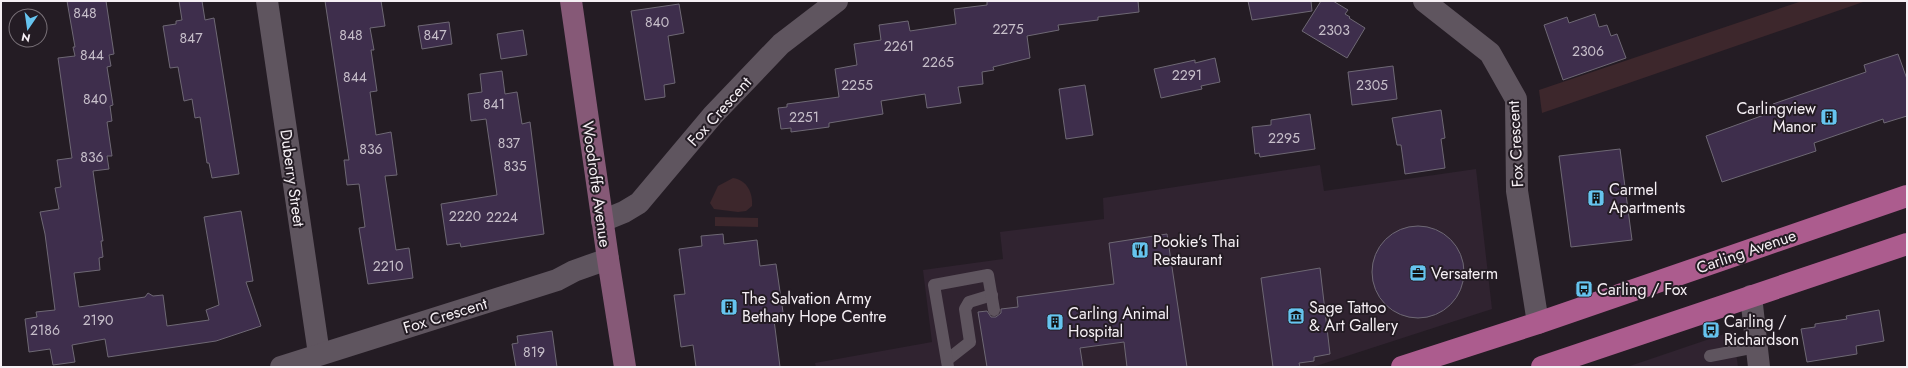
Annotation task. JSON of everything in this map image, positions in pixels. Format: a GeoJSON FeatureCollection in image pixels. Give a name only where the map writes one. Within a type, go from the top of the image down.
{"type":"FeatureCollection","features":[{"type":"Feature","properties":{"kind":"main road","name":"Woodroffe Avenue"},"geometry":{"type":"LineString","coordinates":[[571,1],[602,221],[625,367]]}},
{"type":"Feature","properties":{"kind":"main road","name":"Carling Avenue"},"geometry":{"type":"LineString","coordinates":[[1402,367],[1907,196]]}},
{"type":"Feature","properties":{"kind":"main road"},"geometry":{"type":"LineString","coordinates":[[1542,367],[1907,244]]}},
{"type":"Feature","properties":{"kind":"street","name":"Duberry Street"},"geometry":{"type":"LineString","coordinates":[[267,1],[319,354]]}},
{"type":"Feature","properties":{"kind":"street","name":"Fox Crescent"},"geometry":{"type":"LineString","coordinates":[[602,221],[624,212],[639,203],[713,115],[781,44],[837,1]]}},
{"type":"Feature","properties":{"kind":"street","name":"Fox Crescent"},"geometry":{"type":"LineString","coordinates":[[1424,1],[1490,53],[1516,99],[1517,191],[1538,322]]}},
{"type":"Feature","properties":{"kind":"street","name":"Fox Crescent"},"geometry":{"type":"LineString","coordinates":[[281,367],[557,280],[574,271],[608,259]]}},
{"type":"Feature","properties":{"kind":"street"},"geometry":{"type":"LineString","coordinates":[[1751,296],[1758,357]]}},
{"type":"Feature","properties":{"kind":"lane"},"geometry":{"type":"LineString","coordinates":[[948,363],[934,285],[988,275],[994,310]]}},
{"type":"Feature","properties":{"kind":"lane"},"geometry":{"type":"LineString","coordinates":[[948,363],[970,342],[965,309],[969,302],[992,295]]}},
{"type":"Feature","properties":{"kind":"lane"},"geometry":{"type":"LineString","coordinates":[[1710,356],[1758,357]]}},
{"type":"Feature","properties":{"kind":"shaded area"},"geometry":{"type":"Polygon","coordinates":[[[1802,1],[1866,1],[1542,113],[1539,90],[1802,1]]]}},
{"type":"Feature","properties":{"kind":"shaded area"},"geometry":{"type":"Polygon","coordinates":[[[1320,165],[1324,191],[1476,169],[1492,309],[1313,367],[816,367],[815,363],[932,342],[923,270],[1003,259],[1000,232],[1104,219],[1103,198],[1320,165]]]}},
{"type":"Feature","properties":{"kind":"shaded area"},"geometry":{"type":"Polygon","coordinates":[[[733,178],[742,181],[748,188],[752,206],[746,211],[738,212],[714,209],[710,203],[718,186],[733,178]]]}},
{"type":"Feature","properties":{"kind":"shaded area"},"geometry":{"type":"Polygon","coordinates":[[[715,217],[758,218],[758,227],[715,226],[715,217]]]}},
{"type":"Feature","properties":{"kind":"shaded area"},"geometry":{"type":"Polygon","coordinates":[[[1733,331],[1738,367],[1627,367],[1733,331]]]}},
{"type":"Feature","properties":{"kind":"building"},"geometry":{"type":"Polygon","coordinates":[[[67,1],[106,1],[114,54],[109,55],[111,66],[107,67],[113,105],[110,106],[112,121],[107,122],[112,156],[107,156],[109,169],[93,171],[103,241],[101,241],[103,257],[99,258],[100,270],[74,273],[79,307],[145,297],[148,293],[153,296],[163,295],[167,326],[209,320],[206,310],[219,305],[204,217],[241,211],[253,281],[246,282],[261,326],[216,341],[108,357],[105,339],[72,345],[75,362],[53,365],[50,349],[29,352],[25,319],[37,317],[36,312],[55,310],[45,234],[40,212],[59,209],[55,188],[61,187],[57,160],[72,158],[58,58],[75,56],[73,47],[75,47],[67,1]]]}},
{"type":"Feature","properties":{"kind":"building"},"geometry":{"type":"Polygon","coordinates":[[[179,1],[202,1],[205,20],[214,18],[239,174],[212,178],[209,163],[207,163],[200,117],[195,118],[192,99],[184,101],[178,67],[170,68],[163,26],[176,24],[176,21],[182,20],[179,1]]]}},
{"type":"Feature","properties":{"kind":"building"},"geometry":{"type":"Polygon","coordinates":[[[325,1],[381,1],[385,26],[370,28],[374,50],[371,50],[377,91],[370,92],[376,135],[391,132],[397,175],[385,176],[396,250],[409,248],[413,278],[368,284],[359,228],[365,227],[359,184],[347,185],[344,160],[349,160],[325,1]]]}},
{"type":"Feature","properties":{"kind":"building"},"geometry":{"type":"Polygon","coordinates":[[[987,1],[1138,1],[1139,12],[1098,17],[1098,20],[1058,25],[1059,30],[1027,36],[1030,58],[993,67],[994,70],[982,72],[983,84],[958,87],[961,103],[927,108],[925,94],[881,101],[883,114],[829,123],[829,127],[791,132],[791,128],[781,129],[778,108],[787,107],[787,104],[839,97],[835,69],[857,65],[854,44],[881,40],[879,25],[908,21],[910,31],[956,24],[954,9],[987,5],[987,1]]]}},
{"type":"Feature","properties":{"kind":"building"},"geometry":{"type":"Polygon","coordinates":[[[1248,1],[1311,1],[1312,11],[1252,20],[1248,1]]]}},
{"type":"Feature","properties":{"kind":"building"},"geometry":{"type":"Polygon","coordinates":[[[1321,1],[1333,1],[1348,10],[1345,14],[1365,28],[1347,58],[1302,31],[1321,1]]]}},
{"type":"Feature","properties":{"kind":"building"},"geometry":{"type":"Polygon","coordinates":[[[679,4],[684,33],[668,36],[675,83],[664,85],[665,97],[645,100],[631,11],[679,4]]]}},
{"type":"Feature","properties":{"kind":"building"},"geometry":{"type":"Polygon","coordinates":[[[1595,14],[1599,27],[1607,25],[1611,36],[1617,34],[1626,58],[1563,80],[1544,25],[1567,17],[1569,23],[1595,14]]]}},
{"type":"Feature","properties":{"kind":"building"},"geometry":{"type":"Polygon","coordinates":[[[449,22],[452,44],[422,49],[418,26],[449,22]]]}},
{"type":"Feature","properties":{"kind":"building"},"geometry":{"type":"Polygon","coordinates":[[[523,30],[527,55],[501,59],[497,34],[523,30]]]}},
{"type":"Feature","properties":{"kind":"building","name":"Carlingview Manor"},"geometry":{"type":"Polygon","coordinates":[[[1898,54],[1907,79],[1907,116],[1884,123],[1883,119],[1814,143],[1816,151],[1722,182],[1706,136],[1775,111],[1773,104],[1866,72],[1864,65],[1898,54]]]}},
{"type":"Feature","properties":{"kind":"building"},"geometry":{"type":"Polygon","coordinates":[[[1215,58],[1220,82],[1201,86],[1202,89],[1161,98],[1154,69],[1195,60],[1195,63],[1215,58]]]}},
{"type":"Feature","properties":{"kind":"building"},"geometry":{"type":"Polygon","coordinates":[[[1393,66],[1397,99],[1352,105],[1348,72],[1393,66]]]}},
{"type":"Feature","properties":{"kind":"building"},"geometry":{"type":"Polygon","coordinates":[[[502,71],[505,94],[517,92],[522,124],[530,122],[544,234],[461,247],[460,243],[447,245],[441,204],[497,195],[486,119],[471,121],[468,94],[482,92],[480,74],[502,71]]]}},
{"type":"Feature","properties":{"kind":"building"},"geometry":{"type":"Polygon","coordinates":[[[1085,85],[1093,135],[1066,139],[1059,89],[1085,85]]]}},
{"type":"Feature","properties":{"kind":"building"},"geometry":{"type":"Polygon","coordinates":[[[1441,110],[1445,138],[1441,139],[1445,168],[1405,174],[1401,145],[1397,145],[1392,118],[1441,110]]]}},
{"type":"Feature","properties":{"kind":"building"},"geometry":{"type":"Polygon","coordinates":[[[1310,114],[1315,149],[1260,157],[1259,153],[1255,154],[1252,127],[1271,125],[1271,120],[1310,114]]]}},
{"type":"Feature","properties":{"kind":"building","name":"Carmel Apartments"},"geometry":{"type":"Polygon","coordinates":[[[1620,149],[1632,240],[1571,247],[1559,156],[1620,149]]]}},
{"type":"Feature","properties":{"kind":"building","name":"Versaterm"},"geometry":{"type":"Polygon","coordinates":[[[1418,226],[1436,229],[1451,239],[1461,254],[1464,272],[1461,290],[1451,305],[1436,315],[1418,318],[1400,315],[1385,305],[1375,290],[1372,272],[1375,254],[1385,239],[1400,229],[1418,226]]]}},
{"type":"Feature","properties":{"kind":"building","name":"The Salvation Army Bethany Hope Centre"},"geometry":{"type":"Polygon","coordinates":[[[723,234],[724,244],[757,240],[760,266],[776,264],[784,319],[774,320],[780,367],[696,367],[693,345],[681,347],[674,295],[685,294],[679,249],[702,246],[701,236],[723,234]]]}},
{"type":"Feature","properties":{"kind":"building"},"geometry":{"type":"Polygon","coordinates":[[[1167,234],[1187,367],[1127,367],[1124,342],[1080,348],[1083,367],[987,367],[978,312],[987,311],[991,317],[996,317],[1001,313],[1001,309],[1018,307],[1017,297],[1114,284],[1109,243],[1167,234]]]}},
{"type":"Feature","properties":{"kind":"building","name":"Sage Tattoo & Art Gallery"},"geometry":{"type":"Polygon","coordinates":[[[1320,268],[1330,354],[1314,357],[1314,361],[1299,363],[1300,367],[1273,367],[1261,278],[1320,268]]]}},
{"type":"Feature","properties":{"kind":"building"},"geometry":{"type":"Polygon","coordinates":[[[1879,310],[1884,341],[1856,346],[1857,354],[1807,362],[1801,329],[1815,327],[1815,324],[1847,319],[1846,316],[1879,310]]]}},
{"type":"Feature","properties":{"kind":"building"},"geometry":{"type":"Polygon","coordinates":[[[552,331],[557,367],[516,367],[512,344],[518,343],[517,336],[552,331]]]}},
{"type":"Feature","properties":{"kind":"place","name":"Carlingview Manor"},"geometry":{"type":"Point","coordinates":[1829,117]}},
{"type":"Feature","properties":{"kind":"place","name":"Carmel Apartments"},"geometry":{"type":"Point","coordinates":[1596,198]}},
{"type":"Feature","properties":{"kind":"place","name":"Pookie's Thai Restaurant"},"geometry":{"type":"Point","coordinates":[1140,250]}},
{"type":"Feature","properties":{"kind":"place","name":"Versaterm"},"geometry":{"type":"Point","coordinates":[1418,273]}},
{"type":"Feature","properties":{"kind":"place","name":"Carling / Fox"},"geometry":{"type":"Point","coordinates":[1584,289]}},
{"type":"Feature","properties":{"kind":"place","name":"The Salvation Army Bethany Hope Centre"},"geometry":{"type":"Point","coordinates":[729,307]}},
{"type":"Feature","properties":{"kind":"place","name":"Sage Tattoo & Art Gallery"},"geometry":{"type":"Point","coordinates":[1296,316]}},
{"type":"Feature","properties":{"kind":"place","name":"Carling Animal Hospital"},"geometry":{"type":"Point","coordinates":[1055,322]}},
{"type":"Feature","properties":{"kind":"place","name":"Carling / Richardson"},"geometry":{"type":"Point","coordinates":[1711,330]}}]}
